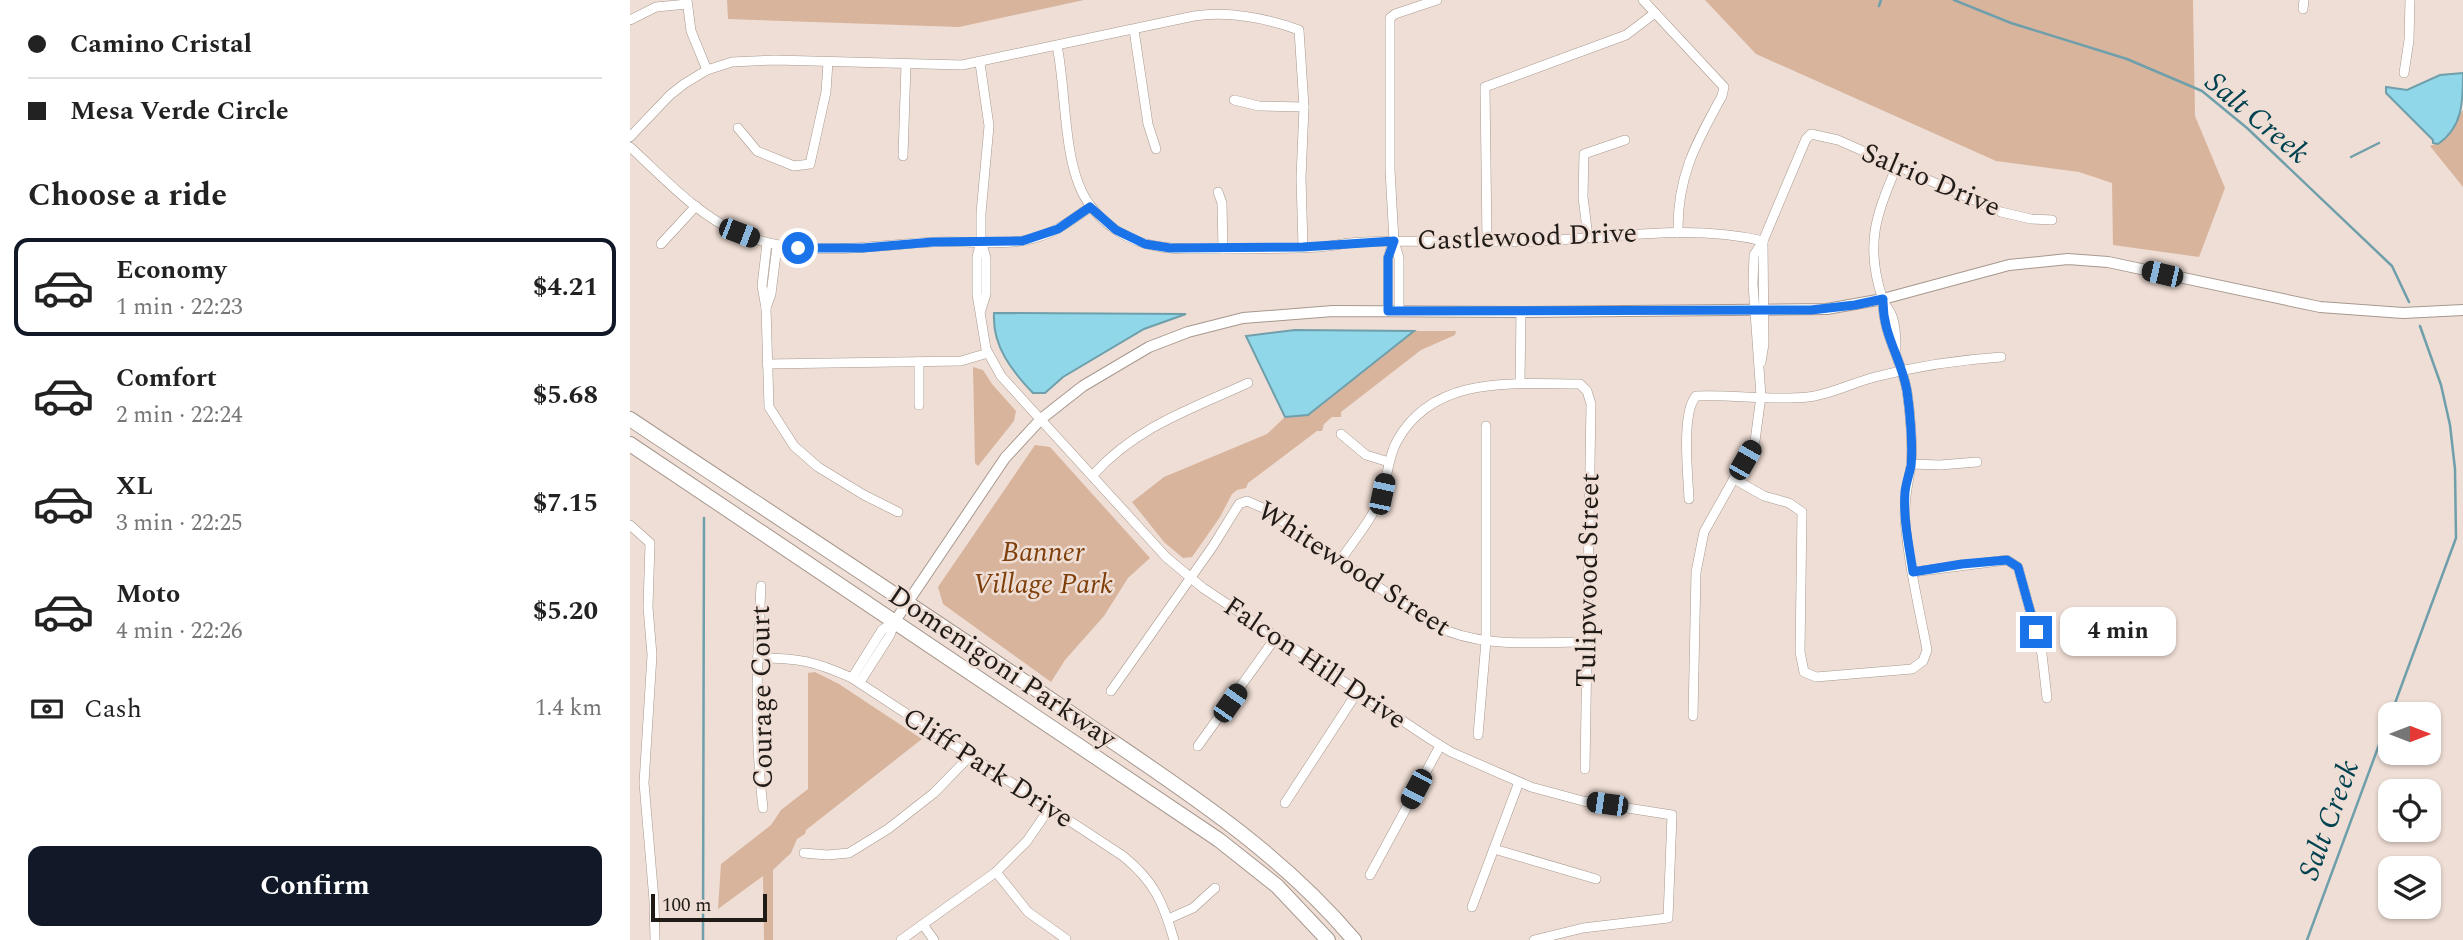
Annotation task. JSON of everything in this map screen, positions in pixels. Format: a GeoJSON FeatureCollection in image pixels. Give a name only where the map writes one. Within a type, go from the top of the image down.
{"type":"FeatureCollection","features":[{"type":"Feature","properties":{"kind":"main road","name":"Domenigoni Parkway"},"geometry":{"type":"LineString","coordinates":[[630,419],[909,603],[1234,826],[1294,876],[1354,940]]}},
{"type":"Feature","properties":{"kind":"main road","name":"Domenigoni Parkway"},"geometry":{"type":"LineString","coordinates":[[630,444],[1219,840],[1277,886],[1328,940]]}},
{"type":"Feature","properties":{"kind":"street"},"geometry":{"type":"LineString","coordinates":[[1394,311],[1399,258],[1394,241],[1390,146],[1390,18],[1437,0]]}},
{"type":"Feature","properties":{"kind":"street"},"geometry":{"type":"LineString","coordinates":[[1643,0],[1724,87],[1688,162],[1678,197],[1678,233]]}},
{"type":"Feature","properties":{"kind":"street"},"geometry":{"type":"LineString","coordinates":[[2403,73],[2409,40],[2410,0]]}},
{"type":"Feature","properties":{"kind":"street"},"geometry":{"type":"LineString","coordinates":[[630,20],[656,7],[687,2],[691,30],[707,69]]}},
{"type":"Feature","properties":{"kind":"street"},"geometry":{"type":"LineString","coordinates":[[1487,241],[1485,87],[1626,35],[1655,13]]}},
{"type":"Feature","properties":{"kind":"street"},"geometry":{"type":"LineString","coordinates":[[630,138],[670,95],[707,69],[751,60],[938,66],[980,63],[1195,16],[1218,14],[1286,25],[1299,30],[1304,107],[1301,178],[1303,247]]}},
{"type":"Feature","properties":{"kind":"street"},"geometry":{"type":"LineString","coordinates":[[1134,30],[1148,124],[1156,149]]}},
{"type":"Feature","properties":{"kind":"street","name":"Castlewood Drive"},"geometry":{"type":"LineString","coordinates":[[1057,46],[1076,178],[1090,207],[1116,230],[1145,244],[1170,248],[1223,249],[1394,241],[1535,242],[1678,233],[1724,234],[1763,242]]}},
{"type":"Feature","properties":{"kind":"street"},"geometry":{"type":"LineString","coordinates":[[738,128],[757,151],[793,166],[810,164],[826,93],[828,62]]}},
{"type":"Feature","properties":{"kind":"street","name":"Falcon Hill Drive"},"geometry":{"type":"LineString","coordinates":[[980,63],[989,126],[982,181],[981,241],[986,258],[986,294],[981,310],[988,353],[1001,376],[1166,558],[1276,637],[1440,746],[1531,787],[1583,801],[1672,814],[1668,918],[1583,928],[1534,940]]}},
{"type":"Feature","properties":{"kind":"street"},"geometry":{"type":"LineString","coordinates":[[903,156],[906,65]]}},
{"type":"Feature","properties":{"kind":"street"},"geometry":{"type":"LineString","coordinates":[[1234,100],[1259,106],[1304,107]]}},
{"type":"Feature","properties":{"kind":"street","name":"Salrio Drive"},"geometry":{"type":"LineString","coordinates":[[1763,242],[1806,139],[1811,134],[1838,140],[2001,212],[2031,219],[2052,220]]}},
{"type":"Feature","properties":{"kind":"street"},"geometry":{"type":"LineString","coordinates":[[1588,237],[1583,197],[1584,154],[1625,141]]}},
{"type":"Feature","properties":{"kind":"street"},"geometry":{"type":"LineString","coordinates":[[630,147],[696,206],[726,227],[772,245],[863,248],[933,242],[1022,241],[1047,234],[1090,207]]}},
{"type":"Feature","properties":{"kind":"street"},"geometry":{"type":"LineString","coordinates":[[1734,479],[1763,496],[1789,503],[1802,512],[1800,652],[1804,672],[1816,677],[1912,669],[1923,661],[1927,650],[1905,519],[1905,490],[1911,464],[1907,391],[1882,318],[1883,299],[1873,255],[1874,225],[1897,166]]}},
{"type":"Feature","properties":{"kind":"street"},"geometry":{"type":"LineString","coordinates":[[1218,192],[1222,203],[1223,249]]}},
{"type":"Feature","properties":{"kind":"street"},"geometry":{"type":"LineString","coordinates":[[661,244],[696,206]]}},
{"type":"Feature","properties":{"kind":"street"},"geometry":{"type":"LineString","coordinates":[[1693,716],[1696,572],[1704,532],[1755,441],[1764,344],[1758,310],[1763,242]]}},
{"type":"Feature","properties":{"kind":"street"},"geometry":{"type":"LineString","coordinates":[[772,245],[771,294],[766,308],[769,407],[793,446],[818,467],[898,512]]}},
{"type":"Feature","properties":{"kind":"street"},"geometry":{"type":"LineString","coordinates":[[856,680],[890,635],[895,621],[1005,458],[1041,419],[1083,386],[1149,347],[1188,332],[1242,318],[1281,314],[1394,311],[1827,309],[1883,299],[2009,265],[2079,260],[2108,262],[2320,307],[2403,313],[2463,310]]}},
{"type":"Feature","properties":{"kind":"street"},"geometry":{"type":"LineString","coordinates":[[1340,561],[1382,494],[1395,443],[1409,422],[1446,395],[1473,386],[1520,383],[1521,312]]}},
{"type":"Feature","properties":{"kind":"street"},"geometry":{"type":"LineString","coordinates":[[766,364],[961,362],[988,353]]}},
{"type":"Feature","properties":{"kind":"street"},"geometry":{"type":"LineString","coordinates":[[1689,499],[1688,428],[1690,402],[1696,396],[1806,397],[1830,393],[1863,380],[1901,370],[1953,360],[2001,357]]}},
{"type":"Feature","properties":{"kind":"street"},"geometry":{"type":"LineString","coordinates":[[919,362],[919,405]]}},
{"type":"Feature","properties":{"kind":"street"},"geometry":{"type":"LineString","coordinates":[[1093,475],[1109,457],[1148,428],[1248,383]]}},
{"type":"Feature","properties":{"kind":"street","name":"Tulipwood Street"},"geometry":{"type":"LineString","coordinates":[[1520,383],[1580,384],[1587,391],[1591,404],[1585,769]]}},
{"type":"Feature","properties":{"kind":"street"},"geometry":{"type":"LineString","coordinates":[[1478,735],[1486,640],[1486,426]]}},
{"type":"Feature","properties":{"kind":"street"},"geometry":{"type":"LineString","coordinates":[[1340,434],[1366,455],[1389,463]]}},
{"type":"Feature","properties":{"kind":"street"},"geometry":{"type":"LineString","coordinates":[[1911,464],[1977,462]]}},
{"type":"Feature","properties":{"kind":"street","name":"Whitewood Street"},"geometry":{"type":"LineString","coordinates":[[1189,577],[1213,546],[1239,504],[1247,501],[1263,508],[1452,635],[1486,640],[1586,642]]}},
{"type":"Feature","properties":{"kind":"street"},"geometry":{"type":"LineString","coordinates":[[630,525],[650,543],[648,607],[652,655],[644,783],[655,940]]}},
{"type":"Feature","properties":{"kind":"street"},"geometry":{"type":"LineString","coordinates":[[1913,572],[2007,560],[2018,567],[2042,654],[2046,698]]}},
{"type":"Feature","properties":{"kind":"street"},"geometry":{"type":"LineString","coordinates":[[1111,691],[1189,577]]}},
{"type":"Feature","properties":{"kind":"street","name":"Courage Court"},"geometry":{"type":"LineString","coordinates":[[761,586],[757,658],[758,762],[764,808]]}},
{"type":"Feature","properties":{"kind":"street"},"geometry":{"type":"LineString","coordinates":[[1198,746],[1276,637]]}},
{"type":"Feature","properties":{"kind":"street","name":"Cliff Park Drive"},"geometry":{"type":"LineString","coordinates":[[757,658],[789,658],[817,662],[856,680],[1122,856],[1140,870],[1159,895],[1174,940]]}},
{"type":"Feature","properties":{"kind":"street"},"geometry":{"type":"LineString","coordinates":[[1285,803],[1358,691]]}},
{"type":"Feature","properties":{"kind":"street"},"geometry":{"type":"LineString","coordinates":[[1370,875],[1440,746]]}},
{"type":"Feature","properties":{"kind":"street"},"geometry":{"type":"LineString","coordinates":[[804,853],[849,853],[888,829],[934,793],[969,757]]}},
{"type":"Feature","properties":{"kind":"street"},"geometry":{"type":"LineString","coordinates":[[1472,907],[1519,782]]}},
{"type":"Feature","properties":{"kind":"street"},"geometry":{"type":"LineString","coordinates":[[901,940],[996,872],[1027,841],[1049,809]]}},
{"type":"Feature","properties":{"kind":"street"},"geometry":{"type":"LineString","coordinates":[[1494,849],[1596,879]]}},
{"type":"Feature","properties":{"kind":"street"},"geometry":{"type":"LineString","coordinates":[[996,872],[1028,912],[1066,939]]}},
{"type":"Feature","properties":{"kind":"street"},"geometry":{"type":"LineString","coordinates":[[1168,919],[1194,908],[1215,888]]}},
{"type":"Feature","properties":{"kind":"street"},"geometry":{"type":"LineString","coordinates":[[924,926],[934,940]]}},
{"type":"Feature","properties":{"kind":"green space"},"geometry":{"type":"Polygon","coordinates":[[[727,0],[1084,0],[959,27],[728,19],[727,0]]]}},
{"type":"Feature","properties":{"kind":"green space"},"geometry":{"type":"Polygon","coordinates":[[[1705,0],[2193,0],[2195,116],[2225,188],[2199,257],[2113,245],[2112,183],[2079,172],[1996,161],[1756,54],[1705,0]]]}},
{"type":"Feature","properties":{"kind":"green space"},"geometry":{"type":"Polygon","coordinates":[[[2463,110],[2463,187],[2430,146],[2435,144],[2463,110]]]}},
{"type":"Feature","properties":{"kind":"green space"},"geometry":{"type":"Polygon","coordinates":[[[1414,331],[1456,331],[1455,335],[1421,350],[1341,412],[1341,417],[1332,417],[1324,424],[1322,431],[1317,431],[1248,483],[1246,488],[1232,494],[1220,517],[1192,557],[1183,558],[1164,542],[1132,502],[1164,477],[1267,434],[1285,417],[1309,415],[1414,331]]]}},
{"type":"Feature","properties":{"kind":"green space"},"geometry":{"type":"Polygon","coordinates":[[[973,367],[983,370],[1016,411],[1014,421],[978,466],[975,463],[973,367]]]}},
{"type":"Feature","properties":{"kind":"green space","name":"Banner Village Park"},"geometry":{"type":"Polygon","coordinates":[[[1035,445],[1050,447],[1150,558],[1128,578],[1104,616],[1065,660],[1051,682],[943,604],[938,587],[1035,445]]]}},
{"type":"Feature","properties":{"kind":"green space"},"geometry":{"type":"Polygon","coordinates":[[[815,672],[839,684],[922,739],[797,839],[791,853],[773,870],[773,940],[764,940],[763,876],[718,909],[721,864],[771,825],[781,810],[808,789],[808,673],[815,672]]]}},
{"type":"Feature","properties":{"kind":"water"},"geometry":{"type":"Polygon","coordinates":[[[2463,73],[2460,113],[2452,130],[2438,144],[2433,143],[2386,93],[2386,87],[2407,90],[2440,75],[2463,73]]]}},
{"type":"Feature","properties":{"kind":"water"},"geometry":{"type":"Polygon","coordinates":[[[994,313],[1186,314],[1144,329],[1063,377],[1045,393],[1033,393],[1011,367],[1000,347],[994,313]]]}},
{"type":"Feature","properties":{"kind":"water"},"geometry":{"type":"Polygon","coordinates":[[[1295,330],[1414,331],[1308,415],[1285,417],[1246,336],[1295,330]]]}},
{"type":"Feature","properties":{"kind":"waterway"},"geometry":{"type":"LineString","coordinates":[[1879,6],[1881,0]]}},
{"type":"Feature","properties":{"kind":"waterway","name":"Salt Creek"},"geometry":{"type":"LineString","coordinates":[[1954,0],[2011,23],[2127,59],[2202,91],[2247,128],[2392,266],[2409,302]]}},
{"type":"Feature","properties":{"kind":"waterway"},"geometry":{"type":"LineString","coordinates":[[2351,157],[2379,143]]}},
{"type":"Feature","properties":{"kind":"waterway","name":"Salt Creek"},"geometry":{"type":"LineString","coordinates":[[2395,702],[2456,538],[2455,469],[2450,425],[2441,385],[2420,326]]}},
{"type":"Feature","properties":{"kind":"waterway"},"geometry":{"type":"LineString","coordinates":[[703,940],[704,518]]}},
{"type":"Feature","properties":{"kind":"waterway","name":"Salt Creek"},"geometry":{"type":"LineString","coordinates":[[2307,940],[2378,748]]}},
{"type":"Feature","properties":{"kind":"route"},"geometry":{"type":"LineString","coordinates":[[798,248],[1022,241],[1058,229],[1090,207],[1116,230],[1132,239],[1170,248],[1303,247],[1394,241],[1388,258],[1388,311],[1811,310],[1883,299],[1882,318],[1907,391],[1911,464],[1905,490],[1905,519],[1913,572],[2007,560],[2018,567],[2036,632]]}}]}
